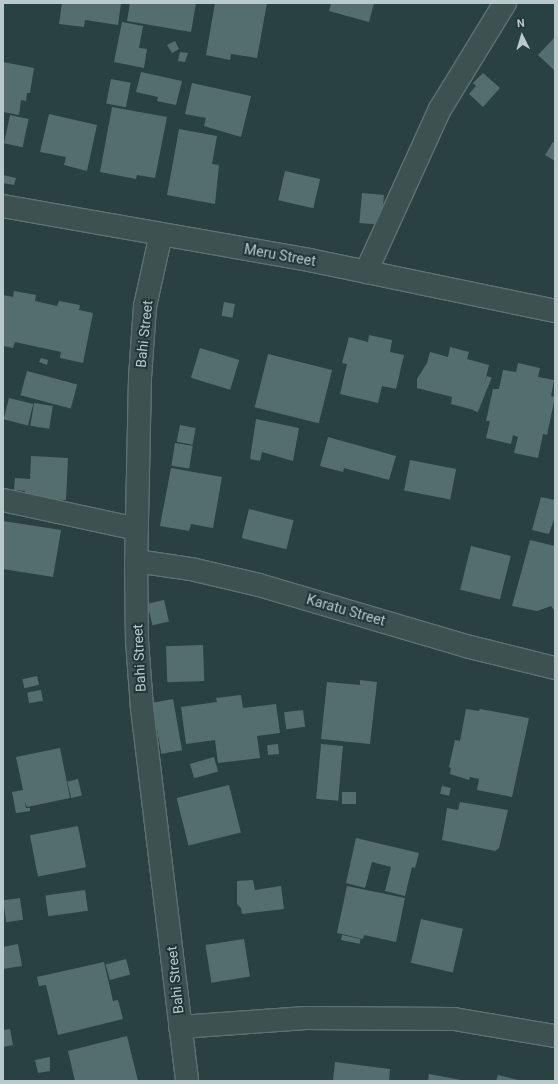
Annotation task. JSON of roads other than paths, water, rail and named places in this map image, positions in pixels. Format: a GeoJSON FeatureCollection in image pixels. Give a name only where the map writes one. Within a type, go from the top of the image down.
{"type":"FeatureCollection","features":[{"type":"Feature","properties":{"kind":"street"},"geometry":{"type":"LineString","coordinates":[[366,272],[440,109],[505,3]]}},
{"type":"Feature","properties":{"kind":"street","name":"Meru Street"},"geometry":{"type":"LineString","coordinates":[[3,206],[366,272],[555,311]]}},
{"type":"Feature","properties":{"kind":"street","name":"Bahi Street"},"geometry":{"type":"LineString","coordinates":[[161,234],[145,306],[140,377],[136,561],[142,708],[186,1081]]}},
{"type":"Feature","properties":{"kind":"street"},"geometry":{"type":"LineString","coordinates":[[3,500],[137,529]]}},
{"type":"Feature","properties":{"kind":"street","name":"Karatu Street"},"geometry":{"type":"LineString","coordinates":[[136,561],[191,569],[259,585],[466,646],[555,668]]}},
{"type":"Feature","properties":{"kind":"street"},"geometry":{"type":"LineString","coordinates":[[180,1027],[306,1018],[446,1019],[555,1036]]}}]}
